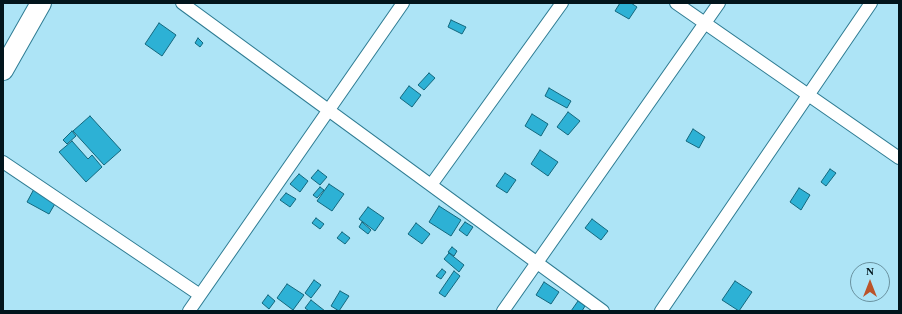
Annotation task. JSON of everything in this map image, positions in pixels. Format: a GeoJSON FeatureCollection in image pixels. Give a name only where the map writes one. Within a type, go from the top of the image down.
{"type":"FeatureCollection","features":[{"type":"Feature","properties":{"kind":"main road"},"geometry":{"type":"LineString","coordinates":[[3,70],[41,3]]}},
{"type":"Feature","properties":{"kind":"street"},"geometry":{"type":"LineString","coordinates":[[182,3],[603,311]]}},
{"type":"Feature","properties":{"kind":"street"},"geometry":{"type":"LineString","coordinates":[[189,311],[403,3]]}},
{"type":"Feature","properties":{"kind":"street"},"geometry":{"type":"LineString","coordinates":[[431,185],[562,3]]}},
{"type":"Feature","properties":{"kind":"street"},"geometry":{"type":"LineString","coordinates":[[676,3],[899,158]]}},
{"type":"Feature","properties":{"kind":"street"},"geometry":{"type":"LineString","coordinates":[[503,311],[719,3]]}},
{"type":"Feature","properties":{"kind":"street"},"geometry":{"type":"LineString","coordinates":[[661,311],[871,3]]}},
{"type":"Feature","properties":{"kind":"street"},"geometry":{"type":"LineString","coordinates":[[3,162],[200,295]]}},
{"type":"Feature","properties":{"kind":"building"},"geometry":{"type":"Polygon","coordinates":[[[620,3],[631,3],[637,7],[629,19],[615,11],[620,3]]]}},
{"type":"Feature","properties":{"kind":"building"},"geometry":{"type":"Polygon","coordinates":[[[451,20],[466,27],[462,34],[448,27],[451,20]]]}},
{"type":"Feature","properties":{"kind":"building"},"geometry":{"type":"Polygon","coordinates":[[[159,23],[176,35],[162,56],[145,44],[159,23]]]}},
{"type":"Feature","properties":{"kind":"building"},"geometry":{"type":"Polygon","coordinates":[[[198,38],[203,43],[200,47],[195,43],[198,38]]]}},
{"type":"Feature","properties":{"kind":"building"},"geometry":{"type":"Polygon","coordinates":[[[429,73],[435,78],[424,90],[418,85],[429,73]]]}},
{"type":"Feature","properties":{"kind":"building"},"geometry":{"type":"Polygon","coordinates":[[[409,86],[421,95],[412,107],[400,98],[409,86]]]}},
{"type":"Feature","properties":{"kind":"building"},"geometry":{"type":"Polygon","coordinates":[[[549,88],[571,101],[567,108],[545,96],[549,88]]]}},
{"type":"Feature","properties":{"kind":"building"},"geometry":{"type":"Polygon","coordinates":[[[568,112],[580,121],[568,135],[557,127],[568,112]]]}},
{"type":"Feature","properties":{"kind":"building"},"geometry":{"type":"Polygon","coordinates":[[[532,114],[548,124],[541,136],[525,126],[532,114]]]}},
{"type":"Feature","properties":{"kind":"building"},"geometry":{"type":"Polygon","coordinates":[[[90,116],[121,150],[104,165],[73,131],[90,116]]]}},
{"type":"Feature","properties":{"kind":"building"},"geometry":{"type":"Polygon","coordinates":[[[693,129],[705,137],[699,148],[686,141],[693,129]]]}},
{"type":"Feature","properties":{"kind":"building"},"geometry":{"type":"Polygon","coordinates":[[[72,131],[76,136],[67,144],[63,140],[72,131]]]}},
{"type":"Feature","properties":{"kind":"building"},"geometry":{"type":"Polygon","coordinates":[[[72,141],[88,159],[92,155],[102,167],[86,182],[59,152],[72,141]]]}},
{"type":"Feature","properties":{"kind":"building"},"geometry":{"type":"Polygon","coordinates":[[[540,150],[558,162],[548,176],[531,164],[540,150]]]}},
{"type":"Feature","properties":{"kind":"building"},"geometry":{"type":"Polygon","coordinates":[[[830,169],[836,173],[826,186],[821,182],[830,169]]]}},
{"type":"Feature","properties":{"kind":"building"},"geometry":{"type":"Polygon","coordinates":[[[318,170],[327,177],[320,185],[311,178],[318,170]]]}},
{"type":"Feature","properties":{"kind":"building"},"geometry":{"type":"Polygon","coordinates":[[[505,173],[516,180],[507,193],[496,186],[505,173]]]}},
{"type":"Feature","properties":{"kind":"building"},"geometry":{"type":"Polygon","coordinates":[[[299,174],[308,181],[300,192],[290,184],[299,174]]]}},
{"type":"Feature","properties":{"kind":"building"},"geometry":{"type":"Polygon","coordinates":[[[329,184],[344,194],[332,211],[317,201],[329,184]]]}},
{"type":"Feature","properties":{"kind":"building"},"geometry":{"type":"Polygon","coordinates":[[[320,187],[324,190],[317,198],[313,195],[320,187]]]}},
{"type":"Feature","properties":{"kind":"building"},"geometry":{"type":"Polygon","coordinates":[[[799,188],[810,195],[801,210],[790,202],[799,188]]]}},
{"type":"Feature","properties":{"kind":"building"},"geometry":{"type":"Polygon","coordinates":[[[34,189],[56,202],[49,214],[27,202],[34,189]]]}},
{"type":"Feature","properties":{"kind":"building"},"geometry":{"type":"Polygon","coordinates":[[[286,193],[296,199],[290,207],[280,200],[286,193]]]}},
{"type":"Feature","properties":{"kind":"building"},"geometry":{"type":"Polygon","coordinates":[[[439,206],[461,220],[451,236],[429,222],[439,206]]]}},
{"type":"Feature","properties":{"kind":"building"},"geometry":{"type":"Polygon","coordinates":[[[368,207],[384,218],[375,231],[359,219],[368,207]]]}},
{"type":"Feature","properties":{"kind":"building"},"geometry":{"type":"Polygon","coordinates":[[[316,218],[324,224],[320,229],[312,223],[316,218]]]}},
{"type":"Feature","properties":{"kind":"building"},"geometry":{"type":"Polygon","coordinates":[[[592,219],[608,231],[601,240],[585,228],[592,219]]]}},
{"type":"Feature","properties":{"kind":"building"},"geometry":{"type":"Polygon","coordinates":[[[362,222],[371,230],[368,234],[359,227],[362,222]]]}},
{"type":"Feature","properties":{"kind":"building"},"geometry":{"type":"Polygon","coordinates":[[[465,222],[473,227],[467,236],[459,230],[465,222]]]}},
{"type":"Feature","properties":{"kind":"building"},"geometry":{"type":"Polygon","coordinates":[[[416,223],[430,234],[422,244],[408,234],[416,223]]]}},
{"type":"Feature","properties":{"kind":"building"},"geometry":{"type":"Polygon","coordinates":[[[342,232],[350,238],[345,244],[337,238],[342,232]]]}},
{"type":"Feature","properties":{"kind":"building"},"geometry":{"type":"Polygon","coordinates":[[[452,247],[457,251],[454,256],[448,252],[452,247]]]}},
{"type":"Feature","properties":{"kind":"building"},"geometry":{"type":"Polygon","coordinates":[[[449,253],[464,265],[459,272],[444,259],[449,253]]]}},
{"type":"Feature","properties":{"kind":"building"},"geometry":{"type":"Polygon","coordinates":[[[442,269],[446,272],[441,279],[436,276],[442,269]]]}},
{"type":"Feature","properties":{"kind":"building"},"geometry":{"type":"Polygon","coordinates":[[[454,271],[460,276],[445,297],[439,293],[454,271]]]}},
{"type":"Feature","properties":{"kind":"building"},"geometry":{"type":"Polygon","coordinates":[[[314,280],[321,285],[311,298],[305,293],[314,280]]]}},
{"type":"Feature","properties":{"kind":"building"},"geometry":{"type":"Polygon","coordinates":[[[735,281],[752,292],[739,311],[722,300],[735,281]]]}},
{"type":"Feature","properties":{"kind":"building"},"geometry":{"type":"Polygon","coordinates":[[[544,282],[559,292],[551,304],[536,295],[544,282]]]}},
{"type":"Feature","properties":{"kind":"building"},"geometry":{"type":"Polygon","coordinates":[[[287,284],[304,295],[293,310],[277,298],[287,284]]]}},
{"type":"Feature","properties":{"kind":"building"},"geometry":{"type":"Polygon","coordinates":[[[340,291],[349,296],[339,311],[331,306],[340,291]]]}},
{"type":"Feature","properties":{"kind":"building"},"geometry":{"type":"Polygon","coordinates":[[[268,295],[275,301],[269,309],[262,303],[268,295]]]}},
{"type":"Feature","properties":{"kind":"building"},"geometry":{"type":"Polygon","coordinates":[[[311,300],[325,311],[309,311],[305,308],[311,300]]]}},
{"type":"Feature","properties":{"kind":"building"},"geometry":{"type":"Polygon","coordinates":[[[578,301],[585,306],[582,311],[571,311],[578,301]]]}}]}
